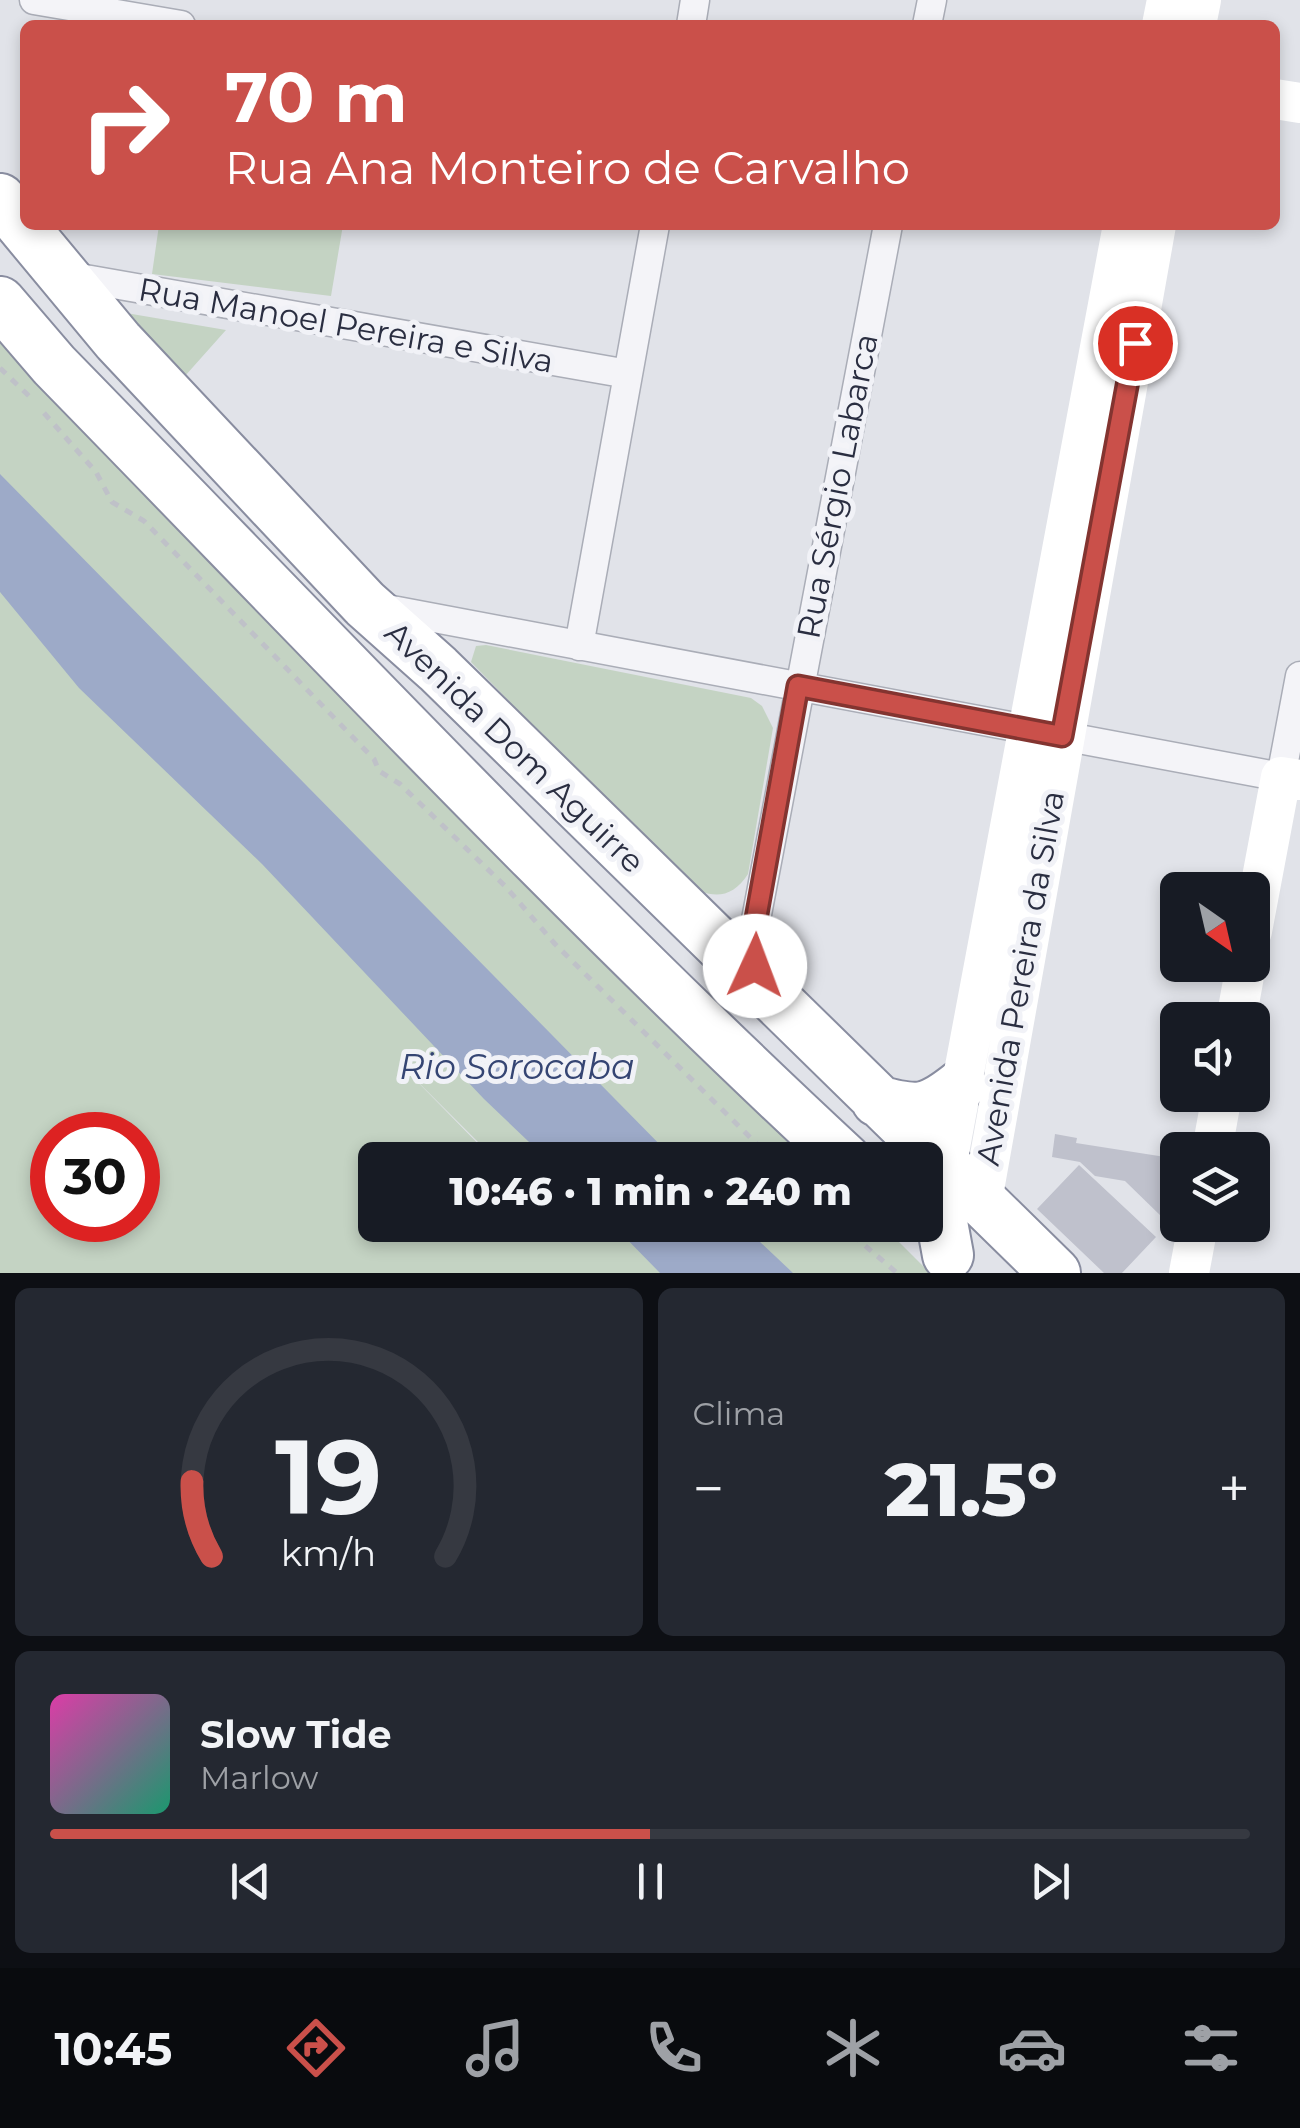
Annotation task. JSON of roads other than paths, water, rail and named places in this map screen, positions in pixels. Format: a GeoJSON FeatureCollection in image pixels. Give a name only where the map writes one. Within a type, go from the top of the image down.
{"type":"FeatureCollection","features":[{"type":"Feature","properties":{"kind":"highway","name":"Avenida Dom Aguirre"},"geometry":{"type":"LineString","coordinates":[[0,199],[20,223]]}},
{"type":"Feature","properties":{"kind":"highway","name":"Avenida Dom Aguirre"},"geometry":{"type":"LineString","coordinates":[[26,230],[118,342],[365,604],[438,669],[1054,1273]]}},
{"type":"Feature","properties":{"kind":"highway","name":"Avenida Dom Aguirre"},"geometry":{"type":"LineString","coordinates":[[0,302],[54,366],[434,754],[720,1041],[827,1142]]}},
{"type":"Feature","properties":{"kind":"highway"},"geometry":{"type":"LineString","coordinates":[[877,1101],[906,1109],[928,1109],[962,1086]]}},
{"type":"Feature","properties":{"kind":"highway"},"geometry":{"type":"LineString","coordinates":[[943,1251],[940,1206],[946,1168]]}},
{"type":"Feature","properties":{"kind":"main road","name":"Avenida Pereira da Silva"},"geometry":{"type":"LineString","coordinates":[[982,1201],[1046,732],[1122,230]]}},
{"type":"Feature","properties":{"kind":"main road","name":"Avenida Pereira da Silva"},"geometry":{"type":"LineString","coordinates":[[946,1168],[1155,230]]}},
{"type":"Feature","properties":{"kind":"main road"},"geometry":{"type":"LineString","coordinates":[[1267,872],[1291,778]]}},
{"type":"Feature","properties":{"kind":"main road"},"geometry":{"type":"LineString","coordinates":[[1189,1273],[1195,1242]]}},
{"type":"Feature","properties":{"kind":"street"},"geometry":{"type":"LineString","coordinates":[[34,0],[152,20]]}},
{"type":"Feature","properties":{"kind":"street"},"geometry":{"type":"LineString","coordinates":[[579,646],[654,230]]}},
{"type":"Feature","properties":{"kind":"street","name":"Rua Sérgio Labarca"},"geometry":{"type":"LineString","coordinates":[[760,983],[753,954],[754,930],[887,230]]}},
{"type":"Feature","properties":{"kind":"street","name":"Rua Manoel Pereira e Silva"},"geometry":{"type":"LineString","coordinates":[[64,276],[628,374]]}},
{"type":"Feature","properties":{"kind":"street"},"geometry":{"type":"LineString","coordinates":[[365,604],[1291,778],[1300,676]]}},
{"type":"Feature","properties":{"kind":"street"},"geometry":{"type":"LineString","coordinates":[[438,669],[449,649],[462,639],[500,631]]}},
{"type":"Feature","properties":{"kind":"water","name":"Rio Sorocaba"},"geometry":{"type":"Polygon","coordinates":[[[0,474],[657,1142],[529,1142],[262,864],[79,688],[0,592],[0,474]]]}},
{"type":"Feature","properties":{"kind":"water"},"geometry":{"type":"Polygon","coordinates":[[[630,1242],[760,1242],[793,1273],[660,1273],[630,1242]]]}}]}
